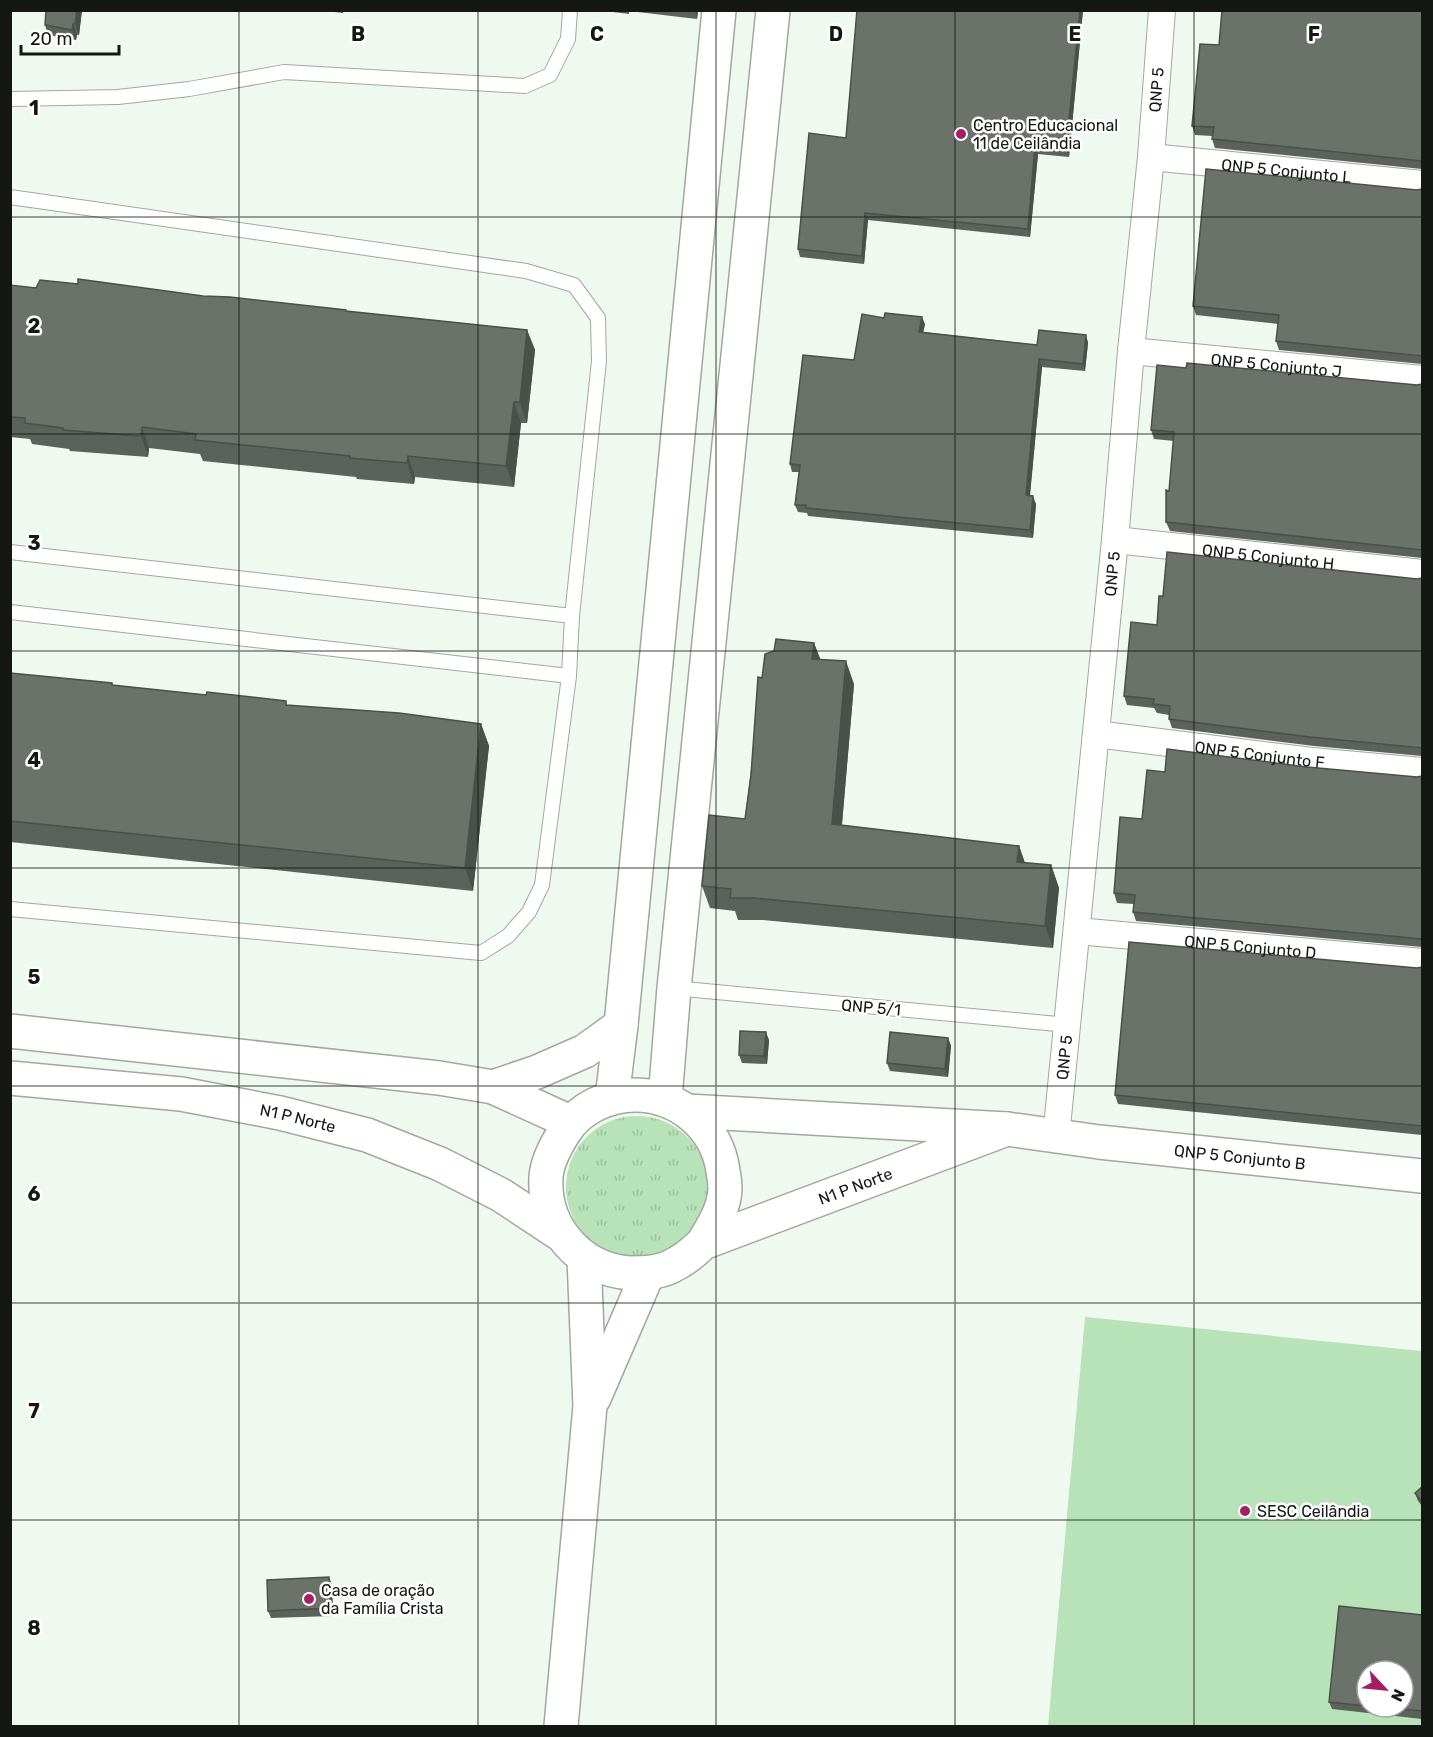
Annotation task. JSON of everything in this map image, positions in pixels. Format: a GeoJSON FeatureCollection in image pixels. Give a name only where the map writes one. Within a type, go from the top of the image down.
{"type":"FeatureCollection","features":[{"type":"Feature","properties":{"kind":"main road"},"geometry":{"type":"LineString","coordinates":[[612,1098],[621,1025],[719,10]]}},
{"type":"Feature","properties":{"kind":"main road"},"geometry":{"type":"LineString","coordinates":[[676,1105],[674,988],[773,10]]}},
{"type":"Feature","properties":{"kind":"main road"},"geometry":{"type":"LineString","coordinates":[[493,1087],[537,1072],[585,1051],[621,1025]]}},
{"type":"Feature","properties":{"kind":"main road"},"geometry":{"type":"LineString","coordinates":[[10,1030],[439,1078],[493,1087],[570,1122]]}},
{"type":"Feature","properties":{"kind":"main road","name":"N1 P Norte"},"geometry":{"type":"LineString","coordinates":[[10,1078],[181,1094],[280,1113],[367,1135],[440,1164],[491,1190],[560,1234]]}},
{"type":"Feature","properties":{"kind":"main road"},"geometry":{"type":"LineString","coordinates":[[648,1095],[676,1105],[709,1132],[721,1158],[725,1188],[719,1217],[703,1243],[687,1257],[668,1268],[648,1274],[614,1272],[584,1258],[560,1234],[548,1207],[546,1177],[554,1148],[570,1122],[597,1104],[612,1098],[648,1095]]}},
{"type":"Feature","properties":{"kind":"main road","name":"N1 P Norte"},"geometry":{"type":"LineString","coordinates":[[676,1105],[1007,1129],[1056,1137]]}},
{"type":"Feature","properties":{"kind":"main road","name":"N1 P Norte"},"geometry":{"type":"LineString","coordinates":[[703,1243],[1007,1129]]}},
{"type":"Feature","properties":{"kind":"main road","name":"QNP 5 Conjunto B"},"geometry":{"type":"LineString","coordinates":[[1056,1137],[1422,1176]]}},
{"type":"Feature","properties":{"kind":"main road"},"geometry":{"type":"LineString","coordinates":[[561,1726],[590,1406],[584,1258]]}},
{"type":"Feature","properties":{"kind":"main road"},"geometry":{"type":"LineString","coordinates":[[590,1406],[648,1274]]}},
{"type":"Feature","properties":{"kind":"street","name":"QNP 5"},"geometry":{"type":"LineString","coordinates":[[1056,1137],[1115,540],[1151,157],[1162,10]]}},
{"type":"Feature","properties":{"kind":"street","name":"QNP 5 Conjunto L"},"geometry":{"type":"LineString","coordinates":[[1151,157],[1422,184]]}},
{"type":"Feature","properties":{"kind":"street","name":"QNP 5 Conjunto J"},"geometry":{"type":"LineString","coordinates":[[1131,351],[1422,379]]}},
{"type":"Feature","properties":{"kind":"street","name":"QNP 5 Conjunto H"},"geometry":{"type":"LineString","coordinates":[[1115,540],[1422,573]]}},
{"type":"Feature","properties":{"kind":"street","name":"QNP 5 Conjunto F"},"geometry":{"type":"LineString","coordinates":[[1096,734],[1312,761],[1422,771]]}},
{"type":"Feature","properties":{"kind":"street","name":"QNP 5 Conjunto D"},"geometry":{"type":"LineString","coordinates":[[1077,931],[1422,962]]}},
{"type":"Feature","properties":{"kind":"lane"},"geometry":{"type":"LineString","coordinates":[[10,99],[118,97],[189,89],[284,72],[525,86],[550,75],[568,39],[570,10]]}},
{"type":"Feature","properties":{"kind":"lane"},"geometry":{"type":"LineString","coordinates":[[10,196],[526,271],[574,285],[598,318],[599,361],[572,616],[569,676],[542,885],[529,912],[508,936],[481,953],[10,909]]}},
{"type":"Feature","properties":{"kind":"lane"},"geometry":{"type":"LineString","coordinates":[[10,552],[572,616]]}},
{"type":"Feature","properties":{"kind":"lane"},"geometry":{"type":"LineString","coordinates":[[10,612],[569,676]]}},
{"type":"Feature","properties":{"kind":"lane","name":"QNP 5/1"},"geometry":{"type":"LineString","coordinates":[[674,988],[1068,1025]]}},
{"type":"Feature","properties":{"kind":"green space"},"geometry":{"type":"Polygon","coordinates":[[[637,1116],[664,1122],[687,1137],[702,1160],[708,1187],[702,1214],[687,1237],[664,1252],[637,1258],[610,1252],[587,1237],[572,1214],[566,1187],[572,1160],[587,1137],[610,1122],[637,1116]]]}},
{"type":"Feature","properties":{"kind":"green space","name":"SESC Ceilândia"},"geometry":{"type":"Polygon","coordinates":[[[1085,1317],[1422,1351],[1422,1726],[1048,1726],[1085,1317]]]}},
{"type":"Feature","properties":{"kind":"building"},"geometry":{"type":"Polygon","coordinates":[[[46,10],[77,10],[72,30],[45,25],[46,10]]]}},
{"type":"Feature","properties":{"kind":"building","name":"Centro Educacional 11 de Ceilândia"},"geometry":{"type":"Polygon","coordinates":[[[857,10],[1080,10],[1066,149],[1035,146],[1028,229],[865,213],[862,256],[798,249],[809,133],[846,138],[857,10]]]}},
{"type":"Feature","properties":{"kind":"building"},"geometry":{"type":"Polygon","coordinates":[[[1222,10],[1422,10],[1422,161],[1212,139],[1214,127],[1192,126],[1200,44],[1219,45],[1222,10]]]}},
{"type":"Feature","properties":{"kind":"building"},"geometry":{"type":"Polygon","coordinates":[[[1206,169],[1422,189],[1422,356],[1276,341],[1279,315],[1193,306],[1206,169]]]}},
{"type":"Feature","properties":{"kind":"building"},"geometry":{"type":"Polygon","coordinates":[[[78,279],[203,296],[230,297],[527,330],[520,402],[514,402],[506,466],[408,456],[407,463],[350,458],[350,456],[195,440],[196,434],[142,427],[141,436],[63,430],[63,428],[25,423],[25,418],[10,417],[10,285],[36,288],[40,280],[78,284],[78,279]]]}},
{"type":"Feature","properties":{"kind":"building"},"geometry":{"type":"Polygon","coordinates":[[[885,313],[922,317],[919,332],[1037,345],[1039,330],[1086,335],[1083,364],[1039,359],[1026,495],[1033,496],[1030,530],[806,508],[806,505],[795,505],[800,465],[790,464],[803,355],[854,360],[862,314],[884,318],[885,313]]]}},
{"type":"Feature","properties":{"kind":"building"},"geometry":{"type":"Polygon","coordinates":[[[1187,363],[1422,384],[1422,550],[1166,522],[1166,490],[1169,491],[1174,432],[1151,430],[1157,365],[1186,368],[1187,363]]]}},
{"type":"Feature","properties":{"kind":"building"},"geometry":{"type":"Polygon","coordinates":[[[1167,552],[1422,578],[1422,748],[1310,737],[1169,719],[1170,706],[1153,704],[1154,699],[1124,696],[1131,622],[1157,625],[1159,596],[1163,596],[1167,552]]]}},
{"type":"Feature","properties":{"kind":"building"},"geometry":{"type":"Polygon","coordinates":[[[776,639],[814,643],[812,659],[846,661],[832,824],[1019,846],[1017,862],[1051,865],[1045,926],[754,898],[730,898],[731,889],[702,886],[709,815],[745,819],[751,775],[758,677],[762,678],[765,654],[774,651],[776,639]]]}},
{"type":"Feature","properties":{"kind":"building"},"geometry":{"type":"Polygon","coordinates":[[[10,673],[206,695],[207,692],[286,701],[286,705],[399,713],[481,724],[465,868],[10,821],[10,673]]]}},
{"type":"Feature","properties":{"kind":"building"},"geometry":{"type":"Polygon","coordinates":[[[1167,749],[1307,767],[1422,776],[1422,939],[1133,912],[1135,895],[1114,893],[1120,817],[1142,819],[1147,770],[1165,772],[1167,749]]]}},
{"type":"Feature","properties":{"kind":"building"},"geometry":{"type":"Polygon","coordinates":[[[1129,942],[1422,967],[1422,1126],[1115,1095],[1129,942]]]}},
{"type":"Feature","properties":{"kind":"building"},"geometry":{"type":"Polygon","coordinates":[[[740,1031],[766,1032],[764,1056],[739,1055],[740,1031]]]}},
{"type":"Feature","properties":{"kind":"building"},"geometry":{"type":"Polygon","coordinates":[[[890,1032],[948,1038],[945,1069],[887,1063],[890,1032]]]}},
{"type":"Feature","properties":{"kind":"building"},"geometry":{"type":"Polygon","coordinates":[[[1422,1487],[1422,1502],[1415,1493],[1422,1487]]]}},
{"type":"Feature","properties":{"kind":"building"},"geometry":{"type":"Polygon","coordinates":[[[329,1577],[330,1608],[268,1611],[267,1580],[329,1577]]]}},
{"type":"Feature","properties":{"kind":"building"},"geometry":{"type":"Polygon","coordinates":[[[1339,1606],[1422,1615],[1422,1711],[1415,1710],[1415,1659],[1355,1659],[1355,1705],[1329,1702],[1339,1606]]]}},
{"type":"Feature","properties":{"kind":"place","name":"Centro Educacional 11 de Ceilândia"},"geometry":{"type":"Point","coordinates":[961,134]}},
{"type":"Feature","properties":{"kind":"place","name":"SESC Ceilândia"},"geometry":{"type":"Point","coordinates":[1245,1511]}},
{"type":"Feature","properties":{"kind":"place","name":"Casa de oração da Família Crista"},"geometry":{"type":"Point","coordinates":[309,1599]}}]}
